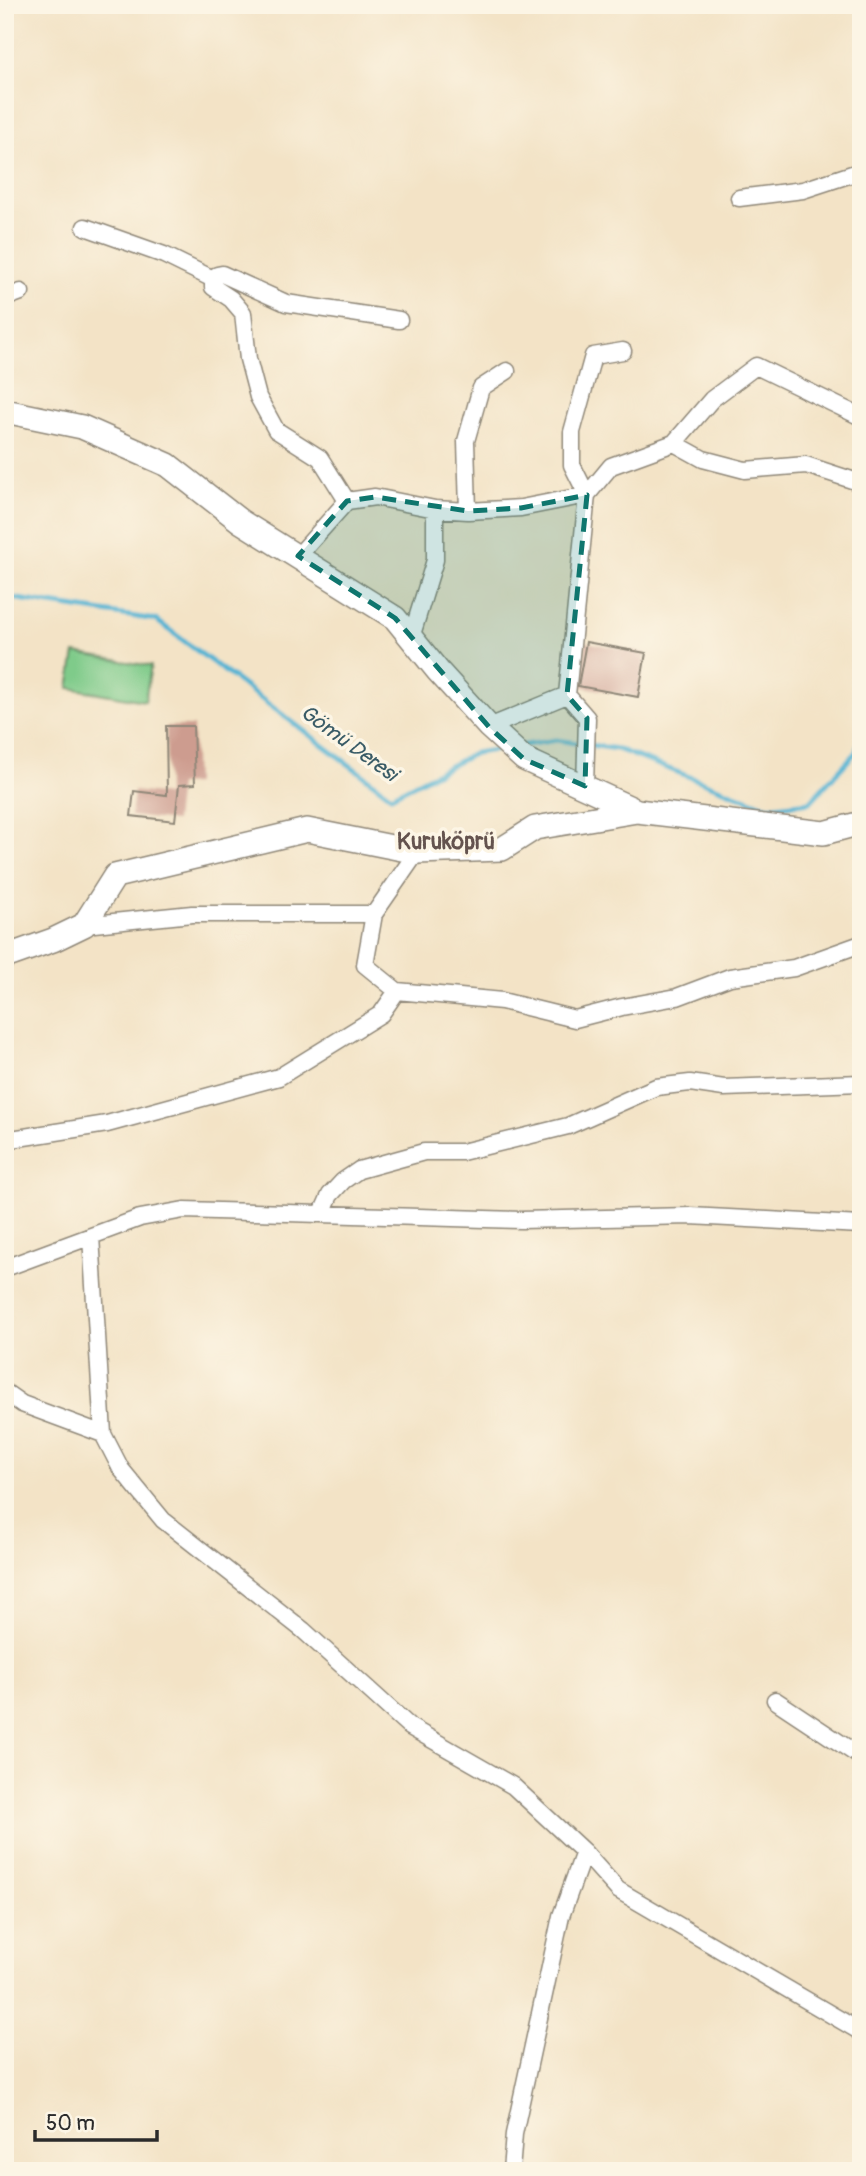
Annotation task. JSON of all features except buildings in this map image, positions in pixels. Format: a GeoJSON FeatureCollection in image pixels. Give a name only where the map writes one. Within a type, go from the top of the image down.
{"type":"FeatureCollection","features":[{"type":"Feature","properties":{"kind":"street"},"geometry":{"type":"LineString","coordinates":[[739,198],[803,190],[861,171]]}},
{"type":"Feature","properties":{"kind":"street"},"geometry":{"type":"LineString","coordinates":[[85,227],[163,255],[213,279]]}},
{"type":"Feature","properties":{"kind":"street"},"geometry":{"type":"LineString","coordinates":[[347,500],[320,458],[276,430],[258,397],[248,359],[243,313],[231,299],[213,287],[213,279],[222,274],[286,303],[399,320]]}},
{"type":"Feature","properties":{"kind":"street"},"geometry":{"type":"LineString","coordinates":[[5,298],[21,292]]}},
{"type":"Feature","properties":{"kind":"street"},"geometry":{"type":"LineString","coordinates":[[585,786],[587,718],[568,695],[587,495],[572,465],[572,432],[593,356],[623,351]]}},
{"type":"Feature","properties":{"kind":"street"},"geometry":{"type":"LineString","coordinates":[[298,556],[347,500],[375,497],[435,509],[468,511],[521,508],[587,495],[611,466],[674,443],[712,399],[756,366],[861,417]]}},
{"type":"Feature","properties":{"kind":"street"},"geometry":{"type":"LineString","coordinates":[[468,511],[466,442],[481,388],[507,371]]}},
{"type":"Feature","properties":{"kind":"street"},"geometry":{"type":"LineString","coordinates":[[5,411],[82,427],[168,465],[240,522],[395,618],[489,727],[524,759],[637,811]]}},
{"type":"Feature","properties":{"kind":"street"},"geometry":{"type":"LineString","coordinates":[[674,443],[703,459],[744,470],[806,465],[861,483]]}},
{"type":"Feature","properties":{"kind":"street"},"geometry":{"type":"LineString","coordinates":[[411,638],[435,560],[435,509]]}},
{"type":"Feature","properties":{"kind":"street"},"geometry":{"type":"LineString","coordinates":[[489,727],[568,695]]}},
{"type":"Feature","properties":{"kind":"street"},"geometry":{"type":"LineString","coordinates":[[84,925],[115,876],[307,830],[417,852],[502,849],[535,828],[637,811],[824,833],[861,823]]}},
{"type":"Feature","properties":{"kind":"street"},"geometry":{"type":"LineString","coordinates":[[417,852],[374,914],[365,965],[397,991],[502,1001],[575,1019],[677,997],[730,977],[794,968],[861,944]]}},
{"type":"Feature","properties":{"kind":"street"},"geometry":{"type":"LineString","coordinates":[[5,957],[53,940],[84,925],[192,914],[374,914]]}},
{"type":"Feature","properties":{"kind":"street"},"geometry":{"type":"LineString","coordinates":[[5,1140],[107,1124],[279,1077],[381,1014],[397,991]]}},
{"type":"Feature","properties":{"kind":"street"},"geometry":{"type":"LineString","coordinates":[[322,1213],[336,1188],[359,1170],[424,1152],[462,1152],[568,1126],[656,1087],[690,1083],[724,1088],[861,1083]]}},
{"type":"Feature","properties":{"kind":"street"},"geometry":{"type":"LineString","coordinates":[[5,1268],[140,1218],[184,1210],[522,1220],[690,1216],[861,1225]]}},
{"type":"Feature","properties":{"kind":"street"},"geometry":{"type":"LineString","coordinates":[[91,1236],[103,1434],[121,1469],[163,1520],[303,1630],[410,1727],[513,1786],[584,1852],[618,1890],[861,2032]]}},
{"type":"Feature","properties":{"kind":"street"},"geometry":{"type":"LineString","coordinates":[[5,1392],[22,1404],[103,1434]]}},
{"type":"Feature","properties":{"kind":"street"},"geometry":{"type":"LineString","coordinates":[[775,1700],[861,1757]]}},
{"type":"Feature","properties":{"kind":"street"},"geometry":{"type":"LineString","coordinates":[[511,2171],[514,2134],[561,1916],[584,1852]]}},
{"type":"Feature","properties":{"kind":"highlighted area"},"geometry":{"type":"Polygon","coordinates":[[[587,495],[567,695],[587,718],[585,786],[524,759],[489,727],[395,618],[298,556],[347,501],[375,497],[468,511],[521,508],[587,495]]]}},
{"type":"Feature","properties":{"kind":"green space"},"geometry":{"type":"Polygon","coordinates":[[[75,653],[151,666],[145,701],[69,688],[75,653]]]}},
{"type":"Feature","properties":{"kind":"waterway","name":"Gömü Deresi"},"geometry":{"type":"LineString","coordinates":[[5,597],[156,620],[391,796],[475,753],[502,749]]}},
{"type":"Feature","properties":{"kind":"waterway","name":"Gömü Deresi"},"geometry":{"type":"LineString","coordinates":[[519,746],[556,740],[617,749],[768,807],[810,802],[856,752],[861,735]]}},
{"type":"Feature","properties":{"kind":"district","name":"Kuruköprü"},"geometry":{"type":"Point","coordinates":[446,841]}}]}
